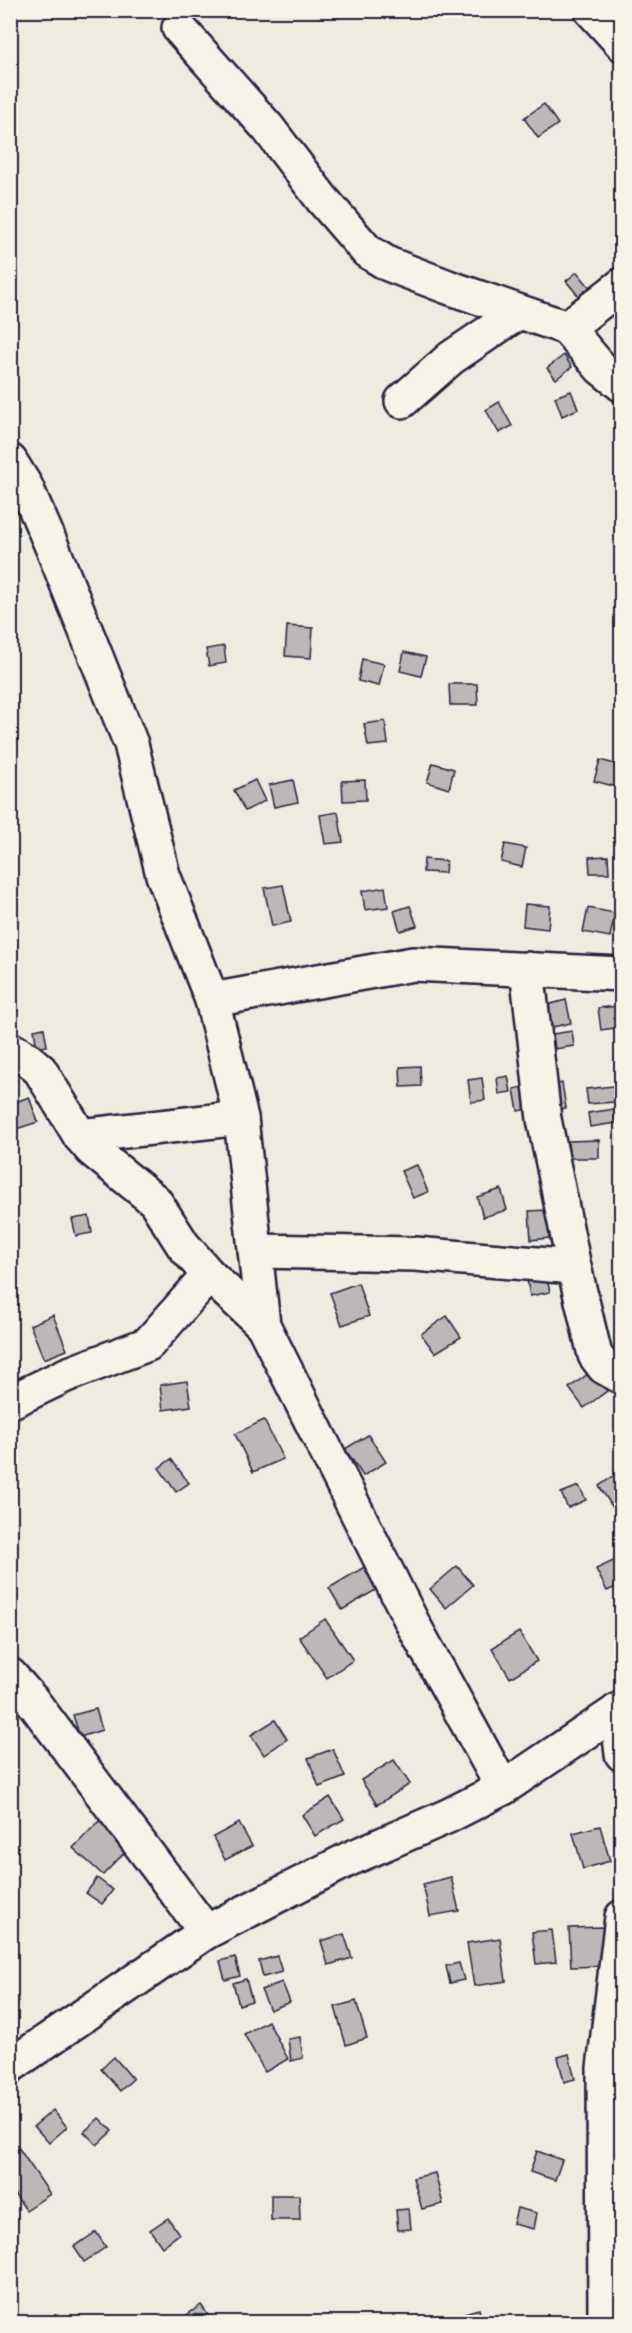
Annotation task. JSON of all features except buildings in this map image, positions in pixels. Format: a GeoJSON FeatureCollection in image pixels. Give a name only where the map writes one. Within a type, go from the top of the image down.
{"type":"FeatureCollection","features":[{"type":"Feature","properties":{"kind":"street"},"geometry":{"type":"LineString","coordinates":[[591,10],[621,44]]}},
{"type":"Feature","properties":{"kind":"street"},"geometry":{"type":"LineString","coordinates":[[180,28],[268,128],[322,199],[367,251],[388,264],[567,328],[601,368],[621,385]]}},
{"type":"Feature","properties":{"kind":"street"},"geometry":{"type":"LineString","coordinates":[[567,328],[621,285]]}},
{"type":"Feature","properties":{"kind":"street"},"geometry":{"type":"LineString","coordinates":[[402,401],[451,357],[519,312]]}},
{"type":"Feature","properties":{"kind":"street"},"geometry":{"type":"LineString","coordinates":[[10,461],[26,487],[53,549],[131,744],[163,875],[212,1000],[241,1118],[263,1325]]}},
{"type":"Feature","properties":{"kind":"street"},"geometry":{"type":"LineString","coordinates":[[212,1000],[413,964],[621,974]]}},
{"type":"Feature","properties":{"kind":"street"},"geometry":{"type":"LineString","coordinates":[[527,969],[544,1119],[574,1267],[596,1354],[604,1366],[621,1377]]}},
{"type":"Feature","properties":{"kind":"street"},"geometry":{"type":"LineString","coordinates":[[10,1049],[27,1058],[40,1070],[80,1136],[92,1150],[155,1201],[183,1245],[209,1275],[263,1325],[414,1626],[503,1788]]}},
{"type":"Feature","properties":{"kind":"street"},"geometry":{"type":"LineString","coordinates":[[80,1136],[241,1118]]}},
{"type":"Feature","properties":{"kind":"street"},"geometry":{"type":"LineString","coordinates":[[256,1251],[415,1254],[574,1267]]}},
{"type":"Feature","properties":{"kind":"street"},"geometry":{"type":"LineString","coordinates":[[10,1402],[66,1376],[148,1344],[209,1275]]}},
{"type":"Feature","properties":{"kind":"street"},"geometry":{"type":"LineString","coordinates":[[10,1675],[31,1699],[206,1932]]}},
{"type":"Feature","properties":{"kind":"street"},"geometry":{"type":"LineString","coordinates":[[10,2066],[206,1932],[349,1859],[448,1816],[503,1788],[619,1709]]}},
{"type":"Feature","properties":{"kind":"street"},"geometry":{"type":"LineString","coordinates":[[619,1709],[621,1754]]}},
{"type":"Feature","properties":{"kind":"street"},"geometry":{"type":"LineString","coordinates":[[605,2322],[604,2068],[621,1917]]}}]}
